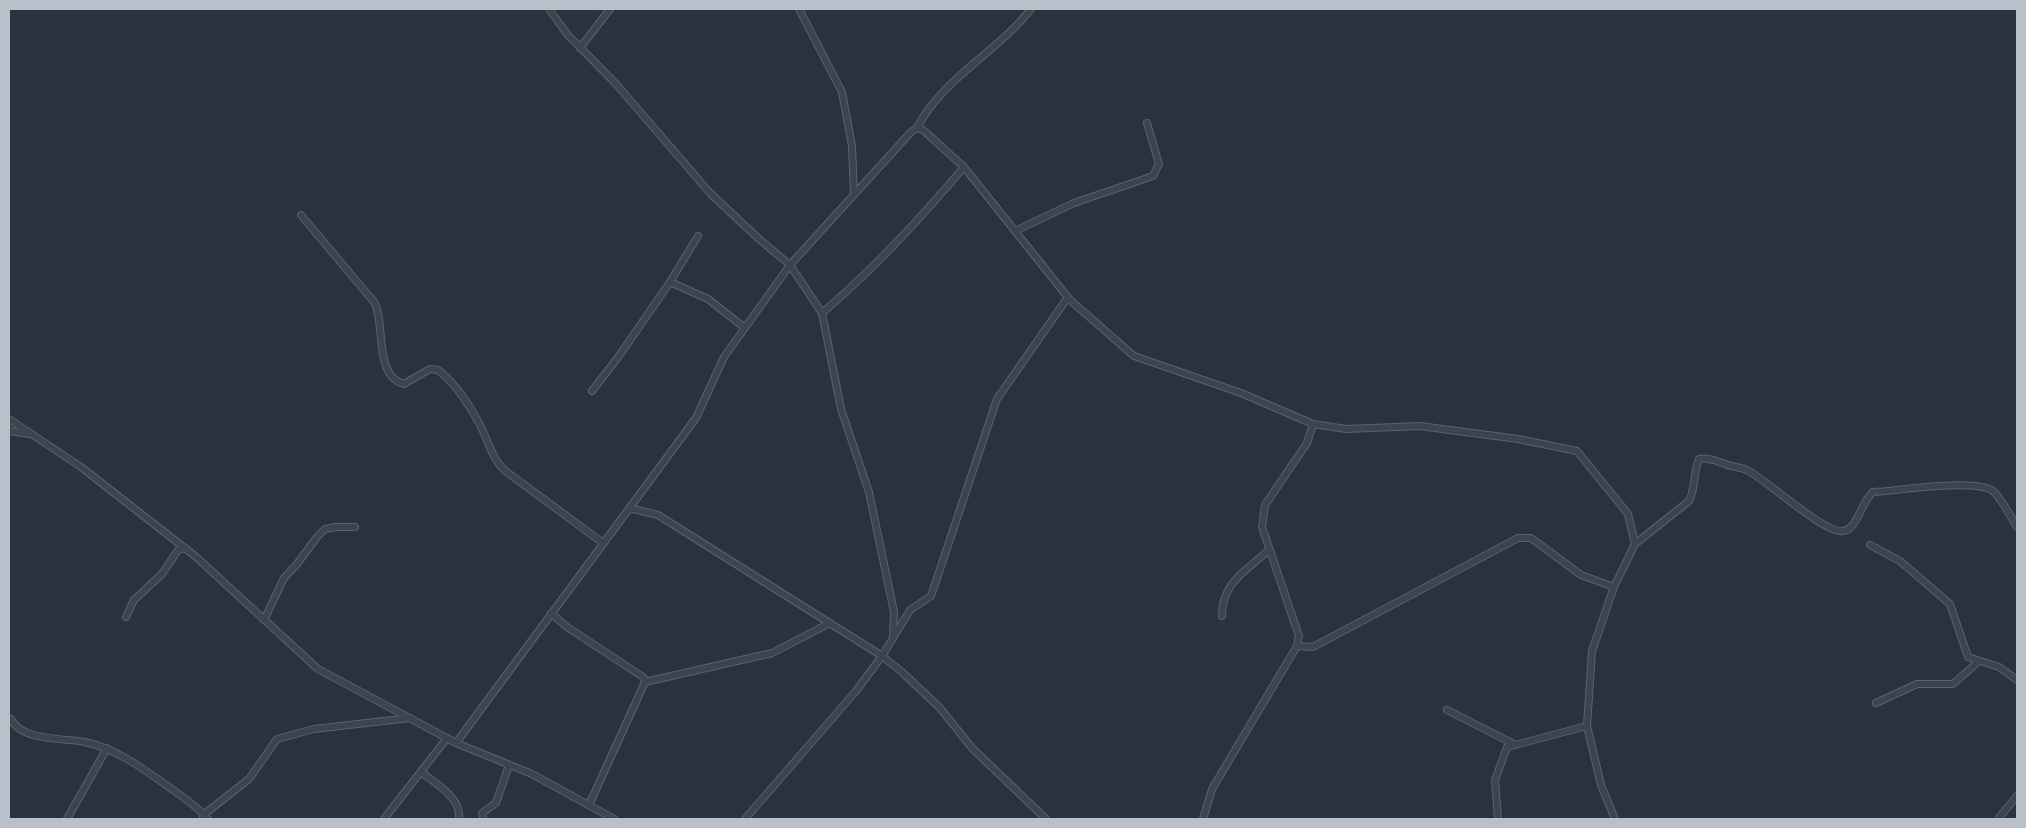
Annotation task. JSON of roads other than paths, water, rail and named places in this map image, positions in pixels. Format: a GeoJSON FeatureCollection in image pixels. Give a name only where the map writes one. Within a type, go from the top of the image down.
{"type":"FeatureCollection","features":[{"type":"Feature","properties":{"kind":"street"},"geometry":{"type":"LineString","coordinates":[[549,9],[560,26],[622,91],[710,193],[759,240],[790,265],[822,313],[841,409],[869,492],[894,612],[893,637]]}},
{"type":"Feature","properties":{"kind":"street"},"geometry":{"type":"LineString","coordinates":[[580,48],[610,9]]}},
{"type":"Feature","properties":{"kind":"street"},"geometry":{"type":"LineString","coordinates":[[799,9],[842,92],[852,146],[854,194]]}},
{"type":"Feature","properties":{"kind":"street"},"geometry":{"type":"LineString","coordinates":[[456,743],[696,418],[724,357],[790,265],[911,132],[917,128],[932,105],[956,80],[987,54],[1031,9]]}},
{"type":"Feature","properties":{"kind":"street"},"geometry":{"type":"LineString","coordinates":[[1015,231],[1074,203],[1153,176],[1159,164],[1147,123]]}},
{"type":"Feature","properties":{"kind":"street"},"geometry":{"type":"LineString","coordinates":[[917,128],[923,130],[964,167],[1068,297],[1134,356],[1241,393],[1313,424],[1346,429],[1420,426],[1518,439],[1577,451],[1628,514],[1635,544]]}},
{"type":"Feature","properties":{"kind":"street"},"geometry":{"type":"LineString","coordinates":[[822,313],[862,279],[930,207],[964,167]]}},
{"type":"Feature","properties":{"kind":"street"},"geometry":{"type":"LineString","coordinates":[[301,215],[374,302],[378,312],[382,354],[395,380],[404,384],[434,368],[441,372],[461,395],[479,424],[496,460],[504,470],[603,543]]}},
{"type":"Feature","properties":{"kind":"street"},"geometry":{"type":"LineString","coordinates":[[592,392],[670,282],[698,236]]}},
{"type":"Feature","properties":{"kind":"street"},"geometry":{"type":"LineString","coordinates":[[670,282],[708,298],[745,328]]}},
{"type":"Feature","properties":{"kind":"street"},"geometry":{"type":"LineString","coordinates":[[745,819],[856,691],[882,656],[910,610],[931,596],[997,399],[1068,297]]}},
{"type":"Feature","properties":{"kind":"street"},"geometry":{"type":"LineString","coordinates":[[9,419],[81,467],[184,548],[318,670],[456,743],[532,774],[614,819]]}},
{"type":"Feature","properties":{"kind":"street"},"geometry":{"type":"LineString","coordinates":[[1203,819],[1212,789],[1297,646],[1299,636],[1262,527],[1265,505],[1307,444],[1313,424]]}},
{"type":"Feature","properties":{"kind":"street"},"geometry":{"type":"LineString","coordinates":[[9,431],[31,434]]}},
{"type":"Feature","properties":{"kind":"street"},"geometry":{"type":"LineString","coordinates":[[1615,819],[1601,786],[1587,726],[1592,651],[1614,587],[1635,544],[1689,501],[1694,491],[1695,469],[1699,460],[1706,458],[1746,470],[1812,517],[1836,530],[1845,531],[1851,527],[1868,496],[1873,492],[1960,485],[1984,487],[1993,492],[2017,527]]}},
{"type":"Feature","properties":{"kind":"street"},"geometry":{"type":"LineString","coordinates":[[629,508],[658,515],[882,656],[940,708],[972,748],[1042,818]]}},
{"type":"Feature","properties":{"kind":"street"},"geometry":{"type":"LineString","coordinates":[[264,620],[284,578],[317,537],[325,530],[331,528],[355,527]]}},
{"type":"Feature","properties":{"kind":"street"},"geometry":{"type":"LineString","coordinates":[[1297,646],[1313,647],[1518,538],[1531,538],[1581,575],[1614,587]]}},
{"type":"Feature","properties":{"kind":"street"},"geometry":{"type":"LineString","coordinates":[[1870,545],[1900,562],[1950,604],[1968,657],[1999,667],[2017,680]]}},
{"type":"Feature","properties":{"kind":"street"},"geometry":{"type":"LineString","coordinates":[[126,617],[134,600],[162,574],[178,550],[184,548]]}},
{"type":"Feature","properties":{"kind":"street"},"geometry":{"type":"LineString","coordinates":[[1222,616],[1222,603],[1229,587],[1269,550]]}},
{"type":"Feature","properties":{"kind":"street"},"geometry":{"type":"LineString","coordinates":[[551,613],[642,677],[645,682]]}},
{"type":"Feature","properties":{"kind":"street"},"geometry":{"type":"LineString","coordinates":[[645,682],[772,652],[830,623]]}},
{"type":"Feature","properties":{"kind":"street"},"geometry":{"type":"LineString","coordinates":[[1876,704],[1917,684],[1954,684],[1979,661]]}},
{"type":"Feature","properties":{"kind":"street"},"geometry":{"type":"LineString","coordinates":[[589,805],[645,682]]}},
{"type":"Feature","properties":{"kind":"street"},"geometry":{"type":"LineString","coordinates":[[1447,710],[1516,745]]}},
{"type":"Feature","properties":{"kind":"street"},"geometry":{"type":"LineString","coordinates":[[11,719],[18,730],[84,742],[107,748],[128,758],[186,798],[205,818],[249,778],[277,739],[314,730],[410,718]]}},
{"type":"Feature","properties":{"kind":"street"},"geometry":{"type":"LineString","coordinates":[[1498,819],[1495,780],[1507,747],[1587,726]]}},
{"type":"Feature","properties":{"kind":"street"},"geometry":{"type":"LineString","coordinates":[[384,819],[447,738]]}},
{"type":"Feature","properties":{"kind":"street"},"geometry":{"type":"LineString","coordinates":[[67,819],[107,748]]}},
{"type":"Feature","properties":{"kind":"street"},"geometry":{"type":"LineString","coordinates":[[483,819],[482,812],[496,803],[499,797],[509,765]]}},
{"type":"Feature","properties":{"kind":"street"},"geometry":{"type":"LineString","coordinates":[[421,772],[448,792],[459,809],[459,819]]}},
{"type":"Feature","properties":{"kind":"street"},"geometry":{"type":"LineString","coordinates":[[1998,819],[2017,796]]}}]}
